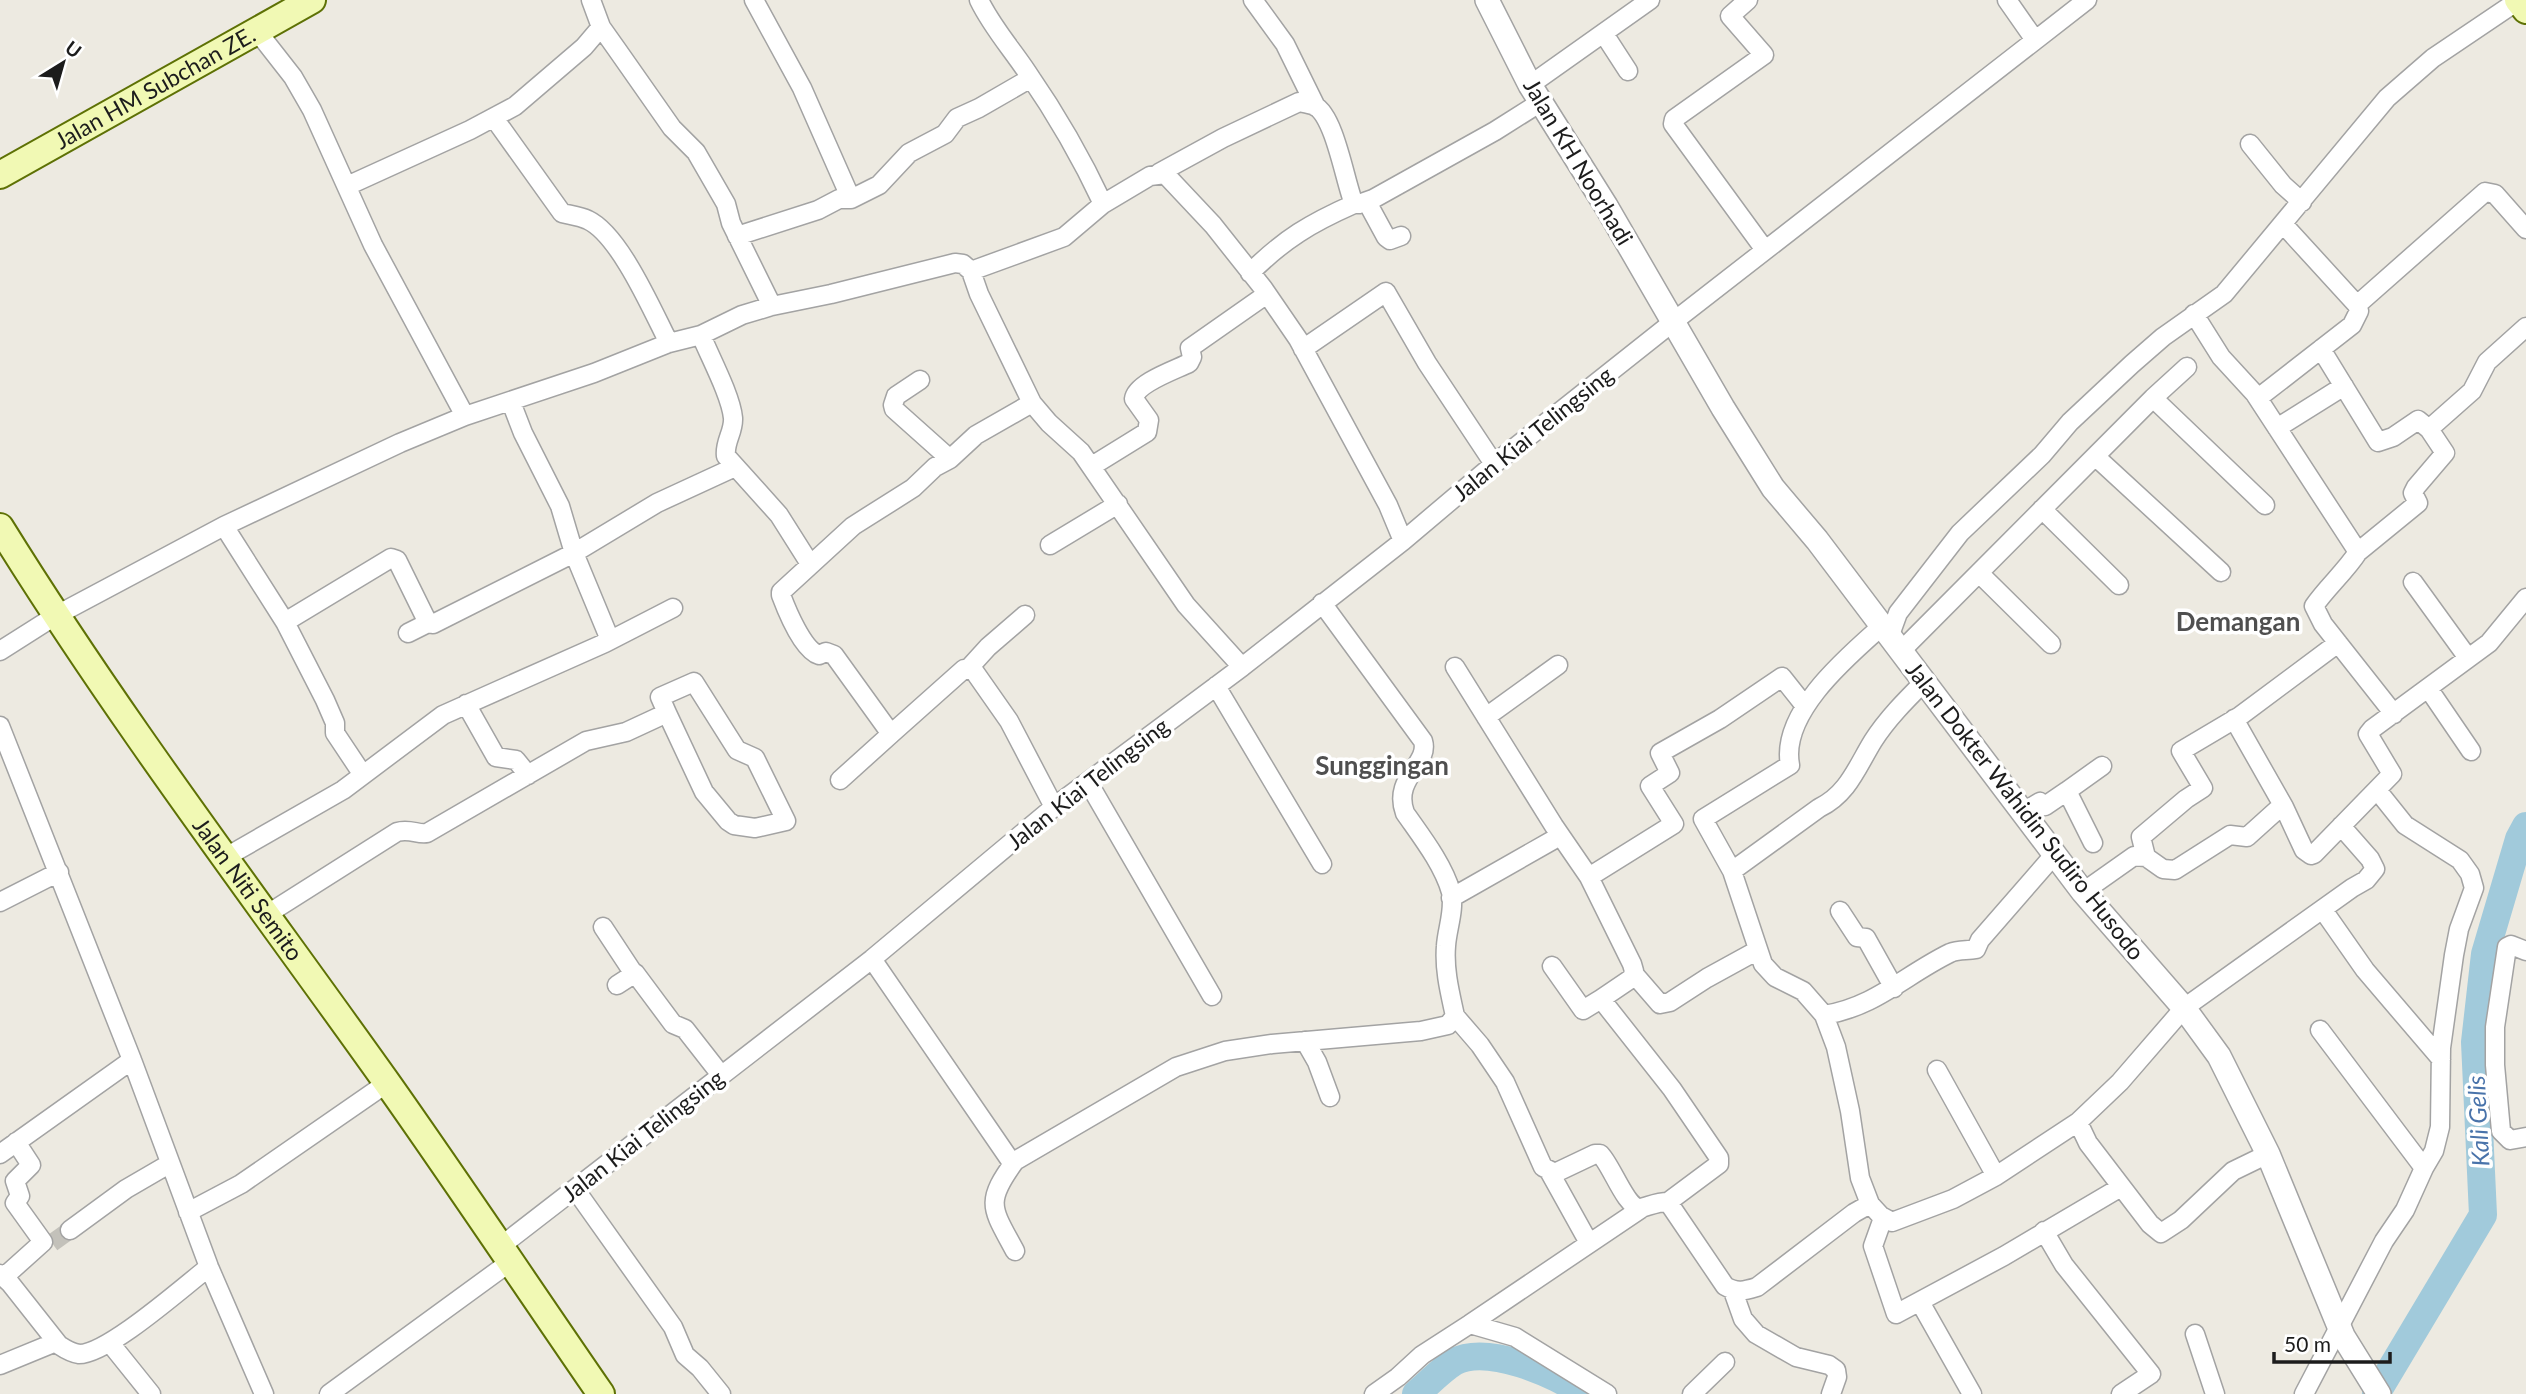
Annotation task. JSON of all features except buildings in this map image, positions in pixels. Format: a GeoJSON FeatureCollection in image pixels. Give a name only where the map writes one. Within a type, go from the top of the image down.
{"type":"FeatureCollection","features":[{"type":"Feature","properties":{"kind":"main road","name":"Jalan HM Subchan ZE."},"geometry":{"type":"LineString","coordinates":[[0,175],[312,0]]}},
{"type":"Feature","properties":{"kind":"main road"},"geometry":{"type":"LineString","coordinates":[[2519,0],[2526,10]]}},
{"type":"Feature","properties":{"kind":"main road","name":"Jalan Niti Semito"},"geometry":{"type":"LineString","coordinates":[[0,527],[55,616],[387,1083],[601,1394]]}},
{"type":"Feature","properties":{"kind":"street"},"geometry":{"type":"LineString","coordinates":[[591,0],[601,27],[671,128],[696,152],[726,204],[737,236],[772,306]]}},
{"type":"Feature","properties":{"kind":"street"},"geometry":{"type":"LineString","coordinates":[[754,0],[803,88],[851,199]]}},
{"type":"Feature","properties":{"kind":"street"},"geometry":{"type":"LineString","coordinates":[[979,0],[989,20],[1031,78],[1087,169],[1103,204]]}},
{"type":"Feature","properties":{"kind":"street"},"geometry":{"type":"LineString","coordinates":[[1252,0],[1285,44],[1316,107],[1325,116],[1360,203],[1386,237],[1390,240],[1401,236]]}},
{"type":"Feature","properties":{"kind":"street","name":"Jalan KH Noorhadi"},"geometry":{"type":"LineString","coordinates":[[1487,0],[1535,93],[1606,206],[1673,322]]}},
{"type":"Feature","properties":{"kind":"street"},"geometry":{"type":"LineString","coordinates":[[1250,273],[1306,226],[1360,203],[1495,131],[1604,34],[1650,0]]}},
{"type":"Feature","properties":{"kind":"street"},"geometry":{"type":"LineString","coordinates":[[1748,0],[1730,16],[1764,55],[1674,119],[1673,124],[1765,250]]}},
{"type":"Feature","properties":{"kind":"street"},"geometry":{"type":"LineString","coordinates":[[2007,0],[2035,40]]}},
{"type":"Feature","properties":{"kind":"street","name":"Jalan Kiai Telingsing"},"geometry":{"type":"LineString","coordinates":[[328,1394],[506,1254],[575,1189],[872,958],[1054,807],[1242,667],[1403,541],[1494,464],[1673,322],[2087,0]]}},
{"type":"Feature","properties":{"kind":"street"},"geometry":{"type":"LineString","coordinates":[[1891,638],[1898,613],[1960,533],[2042,454],[2070,422],[2163,337],[2224,294],[2387,98],[2432,58],[2519,0]]}},
{"type":"Feature","properties":{"kind":"street"},"geometry":{"type":"LineString","coordinates":[[347,186],[515,106],[584,47],[601,27]]}},
{"type":"Feature","properties":{"kind":"street"},"geometry":{"type":"LineString","coordinates":[[257,31],[293,77],[312,110],[373,245],[465,416]]}},
{"type":"Feature","properties":{"kind":"street"},"geometry":{"type":"LineString","coordinates":[[1604,34],[1628,71]]}},
{"type":"Feature","properties":{"kind":"street"},"geometry":{"type":"LineString","coordinates":[[737,236],[818,210],[839,199],[851,199],[879,185],[909,153],[945,134],[957,118],[1031,78]]}},
{"type":"Feature","properties":{"kind":"street"},"geometry":{"type":"LineString","coordinates":[[971,271],[1063,237],[1103,204],[1150,176],[1289,106],[1299,102],[1316,107]]}},
{"type":"Feature","properties":{"kind":"street"},"geometry":{"type":"LineString","coordinates":[[494,117],[562,213],[588,220],[608,236],[644,293],[669,344]]}},
{"type":"Feature","properties":{"kind":"street"},"geometry":{"type":"LineString","coordinates":[[2250,144],[2283,185],[2302,202]]}},
{"type":"Feature","properties":{"kind":"street"},"geometry":{"type":"LineString","coordinates":[[1159,173],[1170,177],[1267,294],[1303,349],[1388,505],[1403,541]]}},
{"type":"Feature","properties":{"kind":"street"},"geometry":{"type":"LineString","coordinates":[[2357,304],[2485,192],[2495,194],[2526,229]]}},
{"type":"Feature","properties":{"kind":"street"},"geometry":{"type":"LineString","coordinates":[[2255,394],[2262,395],[2352,325],[2359,311],[2357,304],[2283,225]]}},
{"type":"Feature","properties":{"kind":"street"},"geometry":{"type":"LineString","coordinates":[[0,652],[55,616],[223,526],[400,443],[465,416],[701,335],[772,306],[831,294],[955,262],[963,264],[971,271],[979,294],[1032,403],[1049,423],[1081,452],[1186,605],[1242,667]]}},
{"type":"Feature","properties":{"kind":"street"},"geometry":{"type":"LineString","coordinates":[[1303,349],[1386,292],[1427,363],[1494,464]]}},
{"type":"Feature","properties":{"kind":"street"},"geometry":{"type":"LineString","coordinates":[[1092,466],[1147,432],[1149,420],[1134,399],[1135,393],[1142,386],[1189,363],[1192,357],[1190,348],[1267,294]]}},
{"type":"Feature","properties":{"kind":"street"},"geometry":{"type":"LineString","coordinates":[[2194,314],[2221,357],[2255,394],[2358,552]]}},
{"type":"Feature","properties":{"kind":"street","name":"Jalan Dokter Wahidin Sudiro Husodo"},"geometry":{"type":"LineString","coordinates":[[1673,322],[1773,488],[1817,540],[2083,892],[2184,1008],[2220,1056],[2268,1154],[2341,1332],[2379,1394]]}},
{"type":"Feature","properties":{"kind":"street"},"geometry":{"type":"LineString","coordinates":[[2429,429],[2472,391],[2487,362],[2526,327]]}},
{"type":"Feature","properties":{"kind":"street"},"geometry":{"type":"LineString","coordinates":[[701,335],[731,408],[733,427],[725,448],[726,456],[779,515],[810,564]]}},
{"type":"Feature","properties":{"kind":"street"},"geometry":{"type":"LineString","coordinates":[[2321,349],[2378,442],[2393,437],[2418,420],[2429,429],[2445,453],[2416,487],[2413,493],[2418,503],[2358,552],[2314,606],[2323,624],[2394,714]]}},
{"type":"Feature","properties":{"kind":"street"},"geometry":{"type":"LineString","coordinates":[[2187,367],[1979,573],[1891,638],[1836,668],[1805,706],[1789,740],[1787,752],[1790,765],[1703,819],[1732,871],[1763,964],[1775,977],[1803,991],[1824,1015],[1836,1047],[1850,1111],[1860,1178],[1870,1203],[1883,1218],[1892,1222],[1953,1199],[1996,1176],[2078,1122],[2120,1083],[2184,1008],[2214,984],[2253,960],[2366,880],[2375,869],[2370,859],[2342,826]]}},
{"type":"Feature","properties":{"kind":"street"},"geometry":{"type":"LineString","coordinates":[[920,380],[896,396],[894,409],[950,459]]}},
{"type":"Feature","properties":{"kind":"street"},"geometry":{"type":"LineString","coordinates":[[2277,428],[2344,386]]}},
{"type":"Feature","properties":{"kind":"street"},"geometry":{"type":"LineString","coordinates":[[2153,398],[2264,505]]}},
{"type":"Feature","properties":{"kind":"street"},"geometry":{"type":"LineString","coordinates":[[511,402],[523,433],[560,506],[574,553],[608,635],[605,643]]}},
{"type":"Feature","properties":{"kind":"street"},"geometry":{"type":"LineString","coordinates":[[891,734],[834,655],[830,652],[819,655],[811,652],[798,632],[781,592],[853,526],[913,488],[976,435],[1032,403]]}},
{"type":"Feature","properties":{"kind":"street"},"geometry":{"type":"LineString","coordinates":[[2096,457],[2221,572]]}},
{"type":"Feature","properties":{"kind":"street"},"geometry":{"type":"LineString","coordinates":[[408,633],[428,623],[433,624],[449,618],[574,553],[657,503],[735,467]]}},
{"type":"Feature","properties":{"kind":"street"},"geometry":{"type":"LineString","coordinates":[[1050,545],[1118,504]]}},
{"type":"Feature","properties":{"kind":"street"},"geometry":{"type":"LineString","coordinates":[[2042,509],[2119,585]]}},
{"type":"Feature","properties":{"kind":"street"},"geometry":{"type":"LineString","coordinates":[[223,526],[285,622],[325,700],[335,723],[335,733],[363,775]]}},
{"type":"Feature","properties":{"kind":"street"},"geometry":{"type":"LineString","coordinates":[[285,622],[391,558],[397,560],[428,623]]}},
{"type":"Feature","properties":{"kind":"street"},"geometry":{"type":"LineString","coordinates":[[1979,573],[2051,644]]}},
{"type":"Feature","properties":{"kind":"street"},"geometry":{"type":"LineString","coordinates":[[2413,582],[2468,658]]}},
{"type":"Feature","properties":{"kind":"street"},"geometry":{"type":"LineString","coordinates":[[2234,719],[2284,807],[2304,850],[2311,855],[2320,849],[2392,774],[2368,734],[2489,643],[2526,598]]}},
{"type":"Feature","properties":{"kind":"street"},"geometry":{"type":"LineString","coordinates":[[1322,603],[1423,741],[1424,751],[1401,791],[1401,803],[1443,874],[1451,898],[1446,974],[1455,1016],[1480,1045],[1505,1082],[1540,1161],[1549,1171],[1589,1243]]}},
{"type":"Feature","properties":{"kind":"street"},"geometry":{"type":"LineString","coordinates":[[226,857],[324,801],[443,715],[605,643],[673,608]]}},
{"type":"Feature","properties":{"kind":"street"},"geometry":{"type":"LineString","coordinates":[[968,669],[988,647],[1025,615]]}},
{"type":"Feature","properties":{"kind":"street"},"geometry":{"type":"LineString","coordinates":[[2146,857],[2141,837],[2203,788],[2181,751],[2273,693],[2338,643]]}},
{"type":"Feature","properties":{"kind":"street"},"geometry":{"type":"LineString","coordinates":[[1486,717],[1558,665]]}},
{"type":"Feature","properties":{"kind":"street"},"geometry":{"type":"LineString","coordinates":[[1455,667],[1560,836],[1589,877],[1632,964],[1634,974],[1660,1004],[1670,1002],[1758,950]]}},
{"type":"Feature","properties":{"kind":"street"},"geometry":{"type":"LineString","coordinates":[[840,780],[964,669],[968,669],[974,671],[1009,721],[1054,807]]}},
{"type":"Feature","properties":{"kind":"street"},"geometry":{"type":"LineString","coordinates":[[1589,877],[1674,824],[1650,786],[1670,773],[1660,753],[1720,719],[1782,677],[1805,706]]}},
{"type":"Feature","properties":{"kind":"street"},"geometry":{"type":"LineString","coordinates":[[266,915],[397,832],[409,830],[427,833],[586,741],[626,732],[661,699],[697,680],[737,750],[755,758],[786,821],[755,828],[734,825],[728,821],[704,792],[661,699]]}},
{"type":"Feature","properties":{"kind":"street"},"geometry":{"type":"LineString","coordinates":[[1732,871],[1831,802],[1856,774],[1874,740],[1897,709],[1923,682]]}},
{"type":"Feature","properties":{"kind":"street"},"geometry":{"type":"LineString","coordinates":[[1216,686],[1322,864]]}},
{"type":"Feature","properties":{"kind":"street"},"geometry":{"type":"LineString","coordinates":[[2428,688],[2471,751]]}},
{"type":"Feature","properties":{"kind":"street"},"geometry":{"type":"LineString","coordinates":[[466,704],[496,757],[516,761],[528,775]]}},
{"type":"Feature","properties":{"kind":"street"},"geometry":{"type":"LineString","coordinates":[[0,726],[132,1060],[209,1267],[264,1394]]}},
{"type":"Feature","properties":{"kind":"street"},"geometry":{"type":"LineString","coordinates":[[2022,813],[2040,802],[2046,805],[2102,766]]}},
{"type":"Feature","properties":{"kind":"street"},"geometry":{"type":"LineString","coordinates":[[1088,782],[1212,996]]}},
{"type":"Feature","properties":{"kind":"street"},"geometry":{"type":"LineString","coordinates":[[2304,1394],[2341,1332],[2384,1241],[2405,1210],[2434,1151],[2440,1127],[2441,1059],[2454,955],[2459,929],[2474,888],[2470,874],[2460,860],[2405,825],[2377,790]]}},
{"type":"Feature","properties":{"kind":"street"},"geometry":{"type":"LineString","coordinates":[[2067,791],[2093,843]]}},
{"type":"Feature","properties":{"kind":"street"},"geometry":{"type":"LineString","coordinates":[[2083,892],[2134,856],[2146,857],[2163,870],[2175,870],[2230,835],[2247,838],[2277,810],[2284,807]]}},
{"type":"Feature","properties":{"kind":"street"},"geometry":{"type":"LineString","coordinates":[[1451,898],[1560,836]]}},
{"type":"Feature","properties":{"kind":"street"},"geometry":{"type":"LineString","coordinates":[[1824,1015],[1854,1009],[1894,988],[1951,952],[1976,949],[1980,940],[2054,855]]}},
{"type":"Feature","properties":{"kind":"street"},"geometry":{"type":"LineString","coordinates":[[0,902],[58,872]]}},
{"type":"Feature","properties":{"kind":"street"},"geometry":{"type":"LineString","coordinates":[[2323,910],[2365,970],[2441,1059]]}},
{"type":"Feature","properties":{"kind":"street"},"geometry":{"type":"LineString","coordinates":[[1840,911],[1857,937],[1866,938],[1894,988]]}},
{"type":"Feature","properties":{"kind":"street"},"geometry":{"type":"LineString","coordinates":[[603,927],[638,971],[673,1024],[684,1030],[721,1075]]}},
{"type":"Feature","properties":{"kind":"street"},"geometry":{"type":"LineString","coordinates":[[2526,951],[2511,945],[2507,947],[2495,1027],[2495,1065],[2501,1131],[2510,1140],[2526,1137]]}},
{"type":"Feature","properties":{"kind":"street"},"geometry":{"type":"LineString","coordinates":[[872,958],[1010,1160],[1015,1161]]}},
{"type":"Feature","properties":{"kind":"street"},"geometry":{"type":"LineString","coordinates":[[1552,966],[1583,1010],[1634,974]]}},
{"type":"Feature","properties":{"kind":"street"},"geometry":{"type":"LineString","coordinates":[[617,985],[638,971]]}},
{"type":"Feature","properties":{"kind":"street"},"geometry":{"type":"LineString","coordinates":[[1374,1394],[1398,1377],[1422,1354],[1650,1203],[1668,1202],[1719,1164],[1719,1158],[1672,1090],[1601,999]]}},
{"type":"Feature","properties":{"kind":"street"},"geometry":{"type":"LineString","coordinates":[[1015,1251],[995,1214],[993,1197],[1000,1181],[1015,1161],[1175,1066],[1225,1051],[1441,1028],[1448,1025],[1455,1016]]}},
{"type":"Feature","properties":{"kind":"street"},"geometry":{"type":"LineString","coordinates":[[2320,1030],[2424,1168]]}},
{"type":"Feature","properties":{"kind":"street"},"geometry":{"type":"LineString","coordinates":[[1305,1041],[1317,1062],[1330,1097]]}},
{"type":"Feature","properties":{"kind":"street"},"geometry":{"type":"LineString","coordinates":[[0,1154],[132,1060]]}},
{"type":"Feature","properties":{"kind":"street"},"geometry":{"type":"LineString","coordinates":[[1937,1070],[1996,1176]]}},
{"type":"Feature","properties":{"kind":"street"},"geometry":{"type":"LineString","coordinates":[[188,1212],[241,1184],[387,1083]]}},
{"type":"Feature","properties":{"kind":"street"},"geometry":{"type":"LineString","coordinates":[[2078,1122],[2088,1143],[2150,1224],[2161,1233],[2181,1220],[2233,1171],[2268,1154]]}},
{"type":"Feature","properties":{"kind":"street"},"geometry":{"type":"LineString","coordinates":[[16,1142],[31,1165],[15,1181],[20,1196],[15,1203],[48,1243],[2,1275],[65,1350],[79,1354],[110,1343],[209,1267]]}},
{"type":"Feature","properties":{"kind":"street"},"geometry":{"type":"LineString","coordinates":[[1549,1171],[1562,1171],[1600,1154],[1629,1202],[1642,1208]]}},
{"type":"Feature","properties":{"kind":"street"},"geometry":{"type":"LineString","coordinates":[[70,1230],[126,1189],[169,1164]]}},
{"type":"Feature","properties":{"kind":"street"},"geometry":{"type":"LineString","coordinates":[[1883,1218],[1873,1245],[1896,1314],[2121,1187]]}},
{"type":"Feature","properties":{"kind":"street"},"geometry":{"type":"LineString","coordinates":[[575,1189],[673,1327],[685,1355],[700,1368],[721,1394]]}},
{"type":"Feature","properties":{"kind":"street"},"geometry":{"type":"LineString","coordinates":[[1668,1202],[1725,1286],[1733,1291],[1743,1292],[1757,1287],[1870,1203]]}},
{"type":"Feature","properties":{"kind":"street"},"geometry":{"type":"LineString","coordinates":[[2044,1231],[2064,1265],[2151,1374],[2121,1394]]}},
{"type":"Feature","properties":{"kind":"street"},"geometry":{"type":"LineString","coordinates":[[1733,1291],[1743,1319],[1756,1334],[1796,1357],[1836,1370],[1837,1377],[1831,1394]]}},
{"type":"Feature","properties":{"kind":"street"},"geometry":{"type":"LineString","coordinates":[[1920,1302],[1972,1394]]}},
{"type":"Feature","properties":{"kind":"street"},"geometry":{"type":"LineString","coordinates":[[1470,1324],[1516,1337],[1607,1394]]}},
{"type":"Feature","properties":{"kind":"street"},"geometry":{"type":"LineString","coordinates":[[2195,1334],[2215,1394]]}},
{"type":"Feature","properties":{"kind":"street"},"geometry":{"type":"LineString","coordinates":[[0,1365],[56,1342]]}},
{"type":"Feature","properties":{"kind":"street"},"geometry":{"type":"LineString","coordinates":[[110,1343],[151,1394]]}},
{"type":"Feature","properties":{"kind":"street"},"geometry":{"type":"LineString","coordinates":[[1692,1394],[1725,1362]]}},
{"type":"Feature","properties":{"kind":"waterway","name":"Kali Gelis"},"geometry":{"type":"LineString","coordinates":[[2376,1394],[2483,1215],[2475,1042],[2485,954],[2519,839],[2526,826]]}},
{"type":"Feature","properties":{"kind":"waterway","name":"Kali Gelis"},"geometry":{"type":"LineString","coordinates":[[1416,1394],[1454,1362],[1468,1357],[1502,1359],[1521,1364],[1557,1378],[1584,1394]]}},
{"type":"Feature","properties":{"kind":"tunnel"},"geometry":{"type":"LineString","coordinates":[[52,1243],[70,1230]]}},
{"type":"Feature","properties":{"kind":"district","name":"Demangan"},"geometry":{"type":"Point","coordinates":[2238,622]}},
{"type":"Feature","properties":{"kind":"district","name":"Sunggingan"},"geometry":{"type":"Point","coordinates":[1382,766]}}]}
